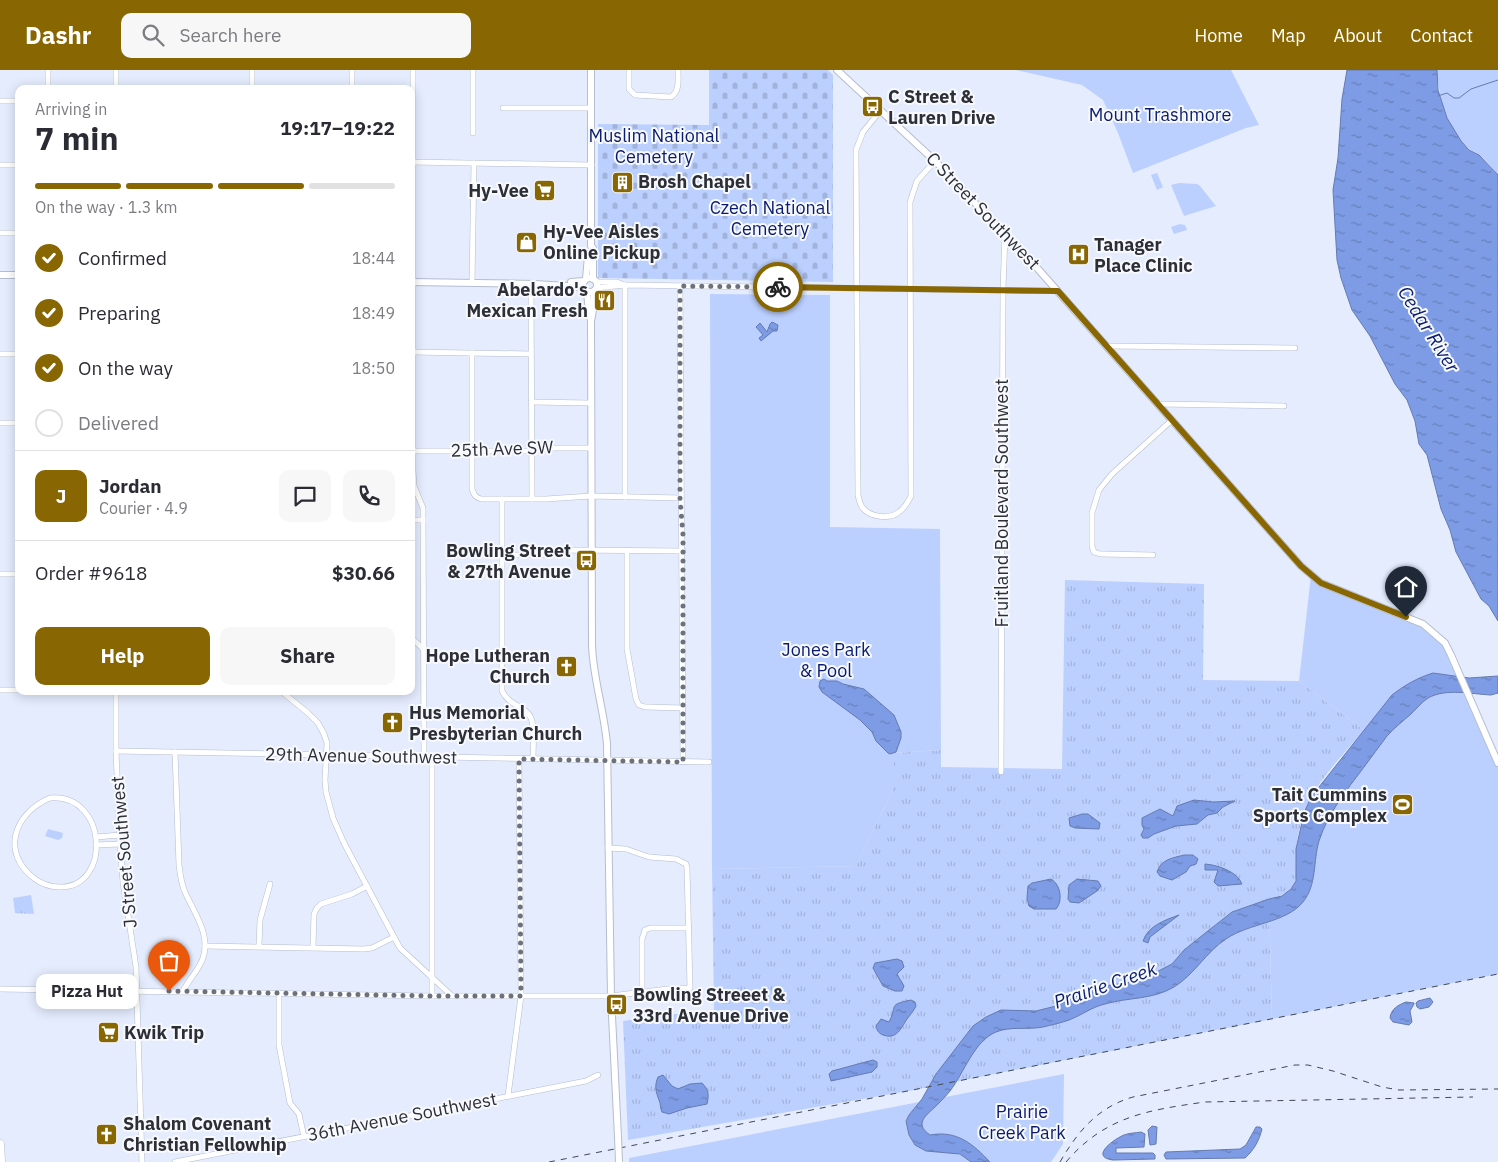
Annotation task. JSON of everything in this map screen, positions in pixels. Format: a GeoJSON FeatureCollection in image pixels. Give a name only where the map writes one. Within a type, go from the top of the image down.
{"type":"FeatureCollection","features":[{"type":"Feature","properties":{"kind":"highway"},"geometry":{"type":"LineString","coordinates":[[0,1144],[1,1162]]}},
{"type":"Feature","properties":{"kind":"main road"},"geometry":{"type":"LineString","coordinates":[[591,70],[591,246],[588,251],[589,314],[591,321],[592,652],[605,724],[607,760],[611,996],[618,1162]]}},
{"type":"Feature","properties":{"kind":"main road","name":"C Street Southwest"},"geometry":{"type":"LineString","coordinates":[[837,70],[935,161],[1005,234],[1310,574],[1321,583],[1423,624],[1445,643],[1498,763]]}},
{"type":"Feature","properties":{"kind":"main road"},"geometry":{"type":"LineString","coordinates":[[0,275],[15,275]]}},
{"type":"Feature","properties":{"kind":"main road"},"geometry":{"type":"LineString","coordinates":[[415,282],[533,284],[540,282],[579,282],[590,285]]}},
{"type":"Feature","properties":{"kind":"street"},"geometry":{"type":"LineString","coordinates":[[48,70],[48,85]]}},
{"type":"Feature","properties":{"kind":"street"},"geometry":{"type":"LineString","coordinates":[[116,70],[116,85]]}},
{"type":"Feature","properties":{"kind":"street"},"geometry":{"type":"LineString","coordinates":[[252,70],[252,85]]}},
{"type":"Feature","properties":{"kind":"street"},"geometry":{"type":"LineString","coordinates":[[352,70],[352,85]]}},
{"type":"Feature","properties":{"kind":"street"},"geometry":{"type":"LineString","coordinates":[[413,70],[413,85]]}},
{"type":"Feature","properties":{"kind":"street"},"geometry":{"type":"LineString","coordinates":[[473,70],[473,133]]}},
{"type":"Feature","properties":{"kind":"street"},"geometry":{"type":"LineString","coordinates":[[629,70],[628,83],[632,93],[635,95],[671,96],[678,90],[678,70]]}},
{"type":"Feature","properties":{"kind":"street"},"geometry":{"type":"LineString","coordinates":[[0,101],[15,101]]}},
{"type":"Feature","properties":{"kind":"street"},"geometry":{"type":"LineString","coordinates":[[503,108],[591,108]]}},
{"type":"Feature","properties":{"kind":"street"},"geometry":{"type":"LineString","coordinates":[[881,110],[862,132],[856,150],[858,496],[863,508],[874,515],[885,517],[898,514],[906,506],[911,496],[910,196],[920,176],[935,161]]}},
{"type":"Feature","properties":{"kind":"street"},"geometry":{"type":"LineString","coordinates":[[415,162],[592,165]]}},
{"type":"Feature","properties":{"kind":"street"},"geometry":{"type":"LineString","coordinates":[[472,283],[474,163]]}},
{"type":"Feature","properties":{"kind":"street"},"geometry":{"type":"LineString","coordinates":[[0,165],[15,166]]}},
{"type":"Feature","properties":{"kind":"street"},"geometry":{"type":"LineString","coordinates":[[0,233],[15,233]]}},
{"type":"Feature","properties":{"kind":"street","name":"Fruitland Boulevard Southwest"},"geometry":{"type":"LineString","coordinates":[[1001,772],[1003,290],[1005,234]]}},
{"type":"Feature","properties":{"kind":"street"},"geometry":{"type":"LineString","coordinates":[[532,499],[531,354],[533,284]]}},
{"type":"Feature","properties":{"kind":"street"},"geometry":{"type":"LineString","coordinates":[[590,285],[1058,291]]}},
{"type":"Feature","properties":{"kind":"street"},"geometry":{"type":"LineString","coordinates":[[625,285],[625,497]]}},
{"type":"Feature","properties":{"kind":"street"},"geometry":{"type":"LineString","coordinates":[[680,286],[683,762]]}},
{"type":"Feature","properties":{"kind":"street"},"geometry":{"type":"LineString","coordinates":[[1107,346],[1295,348]]}},
{"type":"Feature","properties":{"kind":"street"},"geometry":{"type":"LineString","coordinates":[[415,352],[531,354]]}},
{"type":"Feature","properties":{"kind":"street"},"geometry":{"type":"LineString","coordinates":[[472,353],[472,489],[476,498],[532,499],[591,496],[680,498]]}},
{"type":"Feature","properties":{"kind":"street"},"geometry":{"type":"LineString","coordinates":[[0,354],[15,354]]}},
{"type":"Feature","properties":{"kind":"street"},"geometry":{"type":"LineString","coordinates":[[531,402],[590,403]]}},
{"type":"Feature","properties":{"kind":"street"},"geometry":{"type":"LineString","coordinates":[[1158,404],[1284,406]]}},
{"type":"Feature","properties":{"kind":"street"},"geometry":{"type":"LineString","coordinates":[[1153,555],[1100,554],[1094,552],[1092,546],[1092,513],[1095,500],[1104,482],[1172,420]]}},
{"type":"Feature","properties":{"kind":"street"},"geometry":{"type":"LineString","coordinates":[[0,423],[15,423]]}},
{"type":"Feature","properties":{"kind":"street","name":"25th Ave SW"},"geometry":{"type":"LineString","coordinates":[[415,452],[532,450],[561,447],[591,448]]}},
{"type":"Feature","properties":{"kind":"street"},"geometry":{"type":"LineString","coordinates":[[415,486],[423,508],[424,757]]}},
{"type":"Feature","properties":{"kind":"street"},"geometry":{"type":"LineString","coordinates":[[502,499],[502,691],[510,702],[527,712],[531,717],[533,724],[533,758]]}},
{"type":"Feature","properties":{"kind":"street"},"geometry":{"type":"LineString","coordinates":[[415,520],[423,520]]}},
{"type":"Feature","properties":{"kind":"street"},"geometry":{"type":"LineString","coordinates":[[502,555],[540,555],[570,550],[683,550]]}},
{"type":"Feature","properties":{"kind":"street"},"geometry":{"type":"LineString","coordinates":[[628,550],[627,649],[636,699],[639,705],[645,707],[683,708]]}},
{"type":"Feature","properties":{"kind":"street"},"geometry":{"type":"LineString","coordinates":[[0,574],[15,574]]}},
{"type":"Feature","properties":{"kind":"street"},"geometry":{"type":"LineString","coordinates":[[415,641],[423,649]]}},
{"type":"Feature","properties":{"kind":"street"},"geometry":{"type":"LineString","coordinates":[[0,690],[15,690]]}},
{"type":"Feature","properties":{"kind":"street","name":"J Street Southwest"},"geometry":{"type":"LineString","coordinates":[[116,695],[116,751],[120,844],[123,882],[136,960],[142,1162]]}},
{"type":"Feature","properties":{"kind":"street"},"geometry":{"type":"LineString","coordinates":[[286,695],[318,723],[324,734],[327,744],[326,792],[333,818],[344,843],[400,948],[451,995]]}},
{"type":"Feature","properties":{"kind":"street","name":"29th Avenue Southwest"},"geometry":{"type":"LineString","coordinates":[[116,751],[708,762]]}},
{"type":"Feature","properties":{"kind":"street"},"geometry":{"type":"LineString","coordinates":[[175,752],[181,879],[184,891],[204,934],[205,946],[200,966],[183,991]]}},
{"type":"Feature","properties":{"kind":"street"},"geometry":{"type":"LineString","coordinates":[[432,757],[432,996]]}},
{"type":"Feature","properties":{"kind":"street"},"geometry":{"type":"LineString","coordinates":[[508,1096],[521,996],[519,759]]}},
{"type":"Feature","properties":{"kind":"street"},"geometry":{"type":"LineString","coordinates":[[56,798],[68,799],[79,804],[91,819],[96,836],[96,845],[94,864],[85,878],[72,885],[53,886],[36,880],[27,872],[18,859],[14,838],[22,820],[32,808],[41,802],[56,798]]}},
{"type":"Feature","properties":{"kind":"street"},"geometry":{"type":"LineString","coordinates":[[96,836],[120,835]]}},
{"type":"Feature","properties":{"kind":"street"},"geometry":{"type":"LineString","coordinates":[[96,845],[120,844]]}},
{"type":"Feature","properties":{"kind":"street"},"geometry":{"type":"LineString","coordinates":[[0,989],[432,996],[611,996],[642,991],[690,988],[686,864],[676,859],[649,857],[626,849],[608,848]]}},
{"type":"Feature","properties":{"kind":"street"},"geometry":{"type":"LineString","coordinates":[[259,946],[260,920],[270,884]]}},
{"type":"Feature","properties":{"kind":"street"},"geometry":{"type":"LineString","coordinates":[[313,947],[314,914],[317,908],[321,904],[352,894],[367,886]]}},
{"type":"Feature","properties":{"kind":"street"},"geometry":{"type":"LineString","coordinates":[[642,991],[642,938],[645,930],[650,928],[689,928]]}},
{"type":"Feature","properties":{"kind":"street"},"geometry":{"type":"LineString","coordinates":[[205,946],[372,948],[394,937]]}},
{"type":"Feature","properties":{"kind":"street"},"geometry":{"type":"LineString","coordinates":[[280,993],[279,1045],[290,1103],[299,1114],[304,1137]]}},
{"type":"Feature","properties":{"kind":"street","name":"36th Avenue Southwest"},"geometry":{"type":"LineString","coordinates":[[176,1162],[586,1081],[598,1076]]}},
{"type":"Feature","properties":{"kind":"green space","name":"Czech National Cemetery"},"geometry":{"type":"Polygon","coordinates":[[[709,70],[828,70],[833,75],[833,282],[598,278],[598,124],[709,125],[709,70]]]}},
{"type":"Feature","properties":{"kind":"green space","name":"Mount Trashmore"},"geometry":{"type":"Polygon","coordinates":[[[1016,70],[1231,70],[1259,125],[1246,128],[1133,173],[1103,100],[1082,85],[1016,70]]]}},
{"type":"Feature","properties":{"kind":"green space"},"geometry":{"type":"Polygon","coordinates":[[[1437,70],[1498,70],[1498,175],[1484,159],[1461,141],[1449,123],[1442,102],[1437,70]]]}},
{"type":"Feature","properties":{"kind":"green space"},"geometry":{"type":"Polygon","coordinates":[[[1157,173],[1163,187],[1157,190],[1151,175],[1157,173]]]}},
{"type":"Feature","properties":{"kind":"green space"},"geometry":{"type":"Polygon","coordinates":[[[1179,183],[1197,184],[1216,206],[1184,216],[1171,185],[1179,183]]]}},
{"type":"Feature","properties":{"kind":"green space"},"geometry":{"type":"Polygon","coordinates":[[[1180,224],[1185,225],[1187,230],[1174,234],[1171,227],[1180,224]]]}},
{"type":"Feature","properties":{"kind":"green space","name":"Jones Park & Pool"},"geometry":{"type":"Polygon","coordinates":[[[710,294],[830,295],[830,527],[940,529],[941,750],[894,753],[894,787],[856,866],[712,869],[710,294]]]}},
{"type":"Feature","properties":{"kind":"green space","name":"Tait Cummins Sports Complex"},"geometry":{"type":"Polygon","coordinates":[[[1311,575],[1423,624],[1445,643],[1498,763],[1498,974],[1272,1019],[1269,899],[1283,896],[1296,881],[1296,849],[1304,813],[1311,797],[1364,730],[1299,681],[1311,575]]]}},
{"type":"Feature","properties":{"kind":"green space"},"geometry":{"type":"Polygon","coordinates":[[[1065,580],[1204,584],[1203,680],[1299,681],[1364,730],[1329,771],[1307,804],[1297,841],[1294,884],[1283,894],[1269,899],[1272,1019],[914,1090],[628,1140],[623,1021],[669,1014],[714,1014],[712,869],[856,866],[894,787],[894,753],[941,750],[941,767],[1062,769],[1065,580]]]}},
{"type":"Feature","properties":{"kind":"green space"},"geometry":{"type":"Polygon","coordinates":[[[48,829],[63,833],[62,838],[58,840],[45,836],[48,829]]]}},
{"type":"Feature","properties":{"kind":"green space"},"geometry":{"type":"Polygon","coordinates":[[[31,895],[34,914],[15,913],[13,898],[31,895]]]}},
{"type":"Feature","properties":{"kind":"green space","name":"Prairie Creek Park"},"geometry":{"type":"Polygon","coordinates":[[[1064,1074],[1063,1144],[1051,1162],[629,1162],[629,1158],[1064,1074]]]}},
{"type":"Feature","properties":{"kind":"water","name":"Cedar River"},"geometry":{"type":"Polygon","coordinates":[[[1347,70],[1437,70],[1438,90],[1447,118],[1469,150],[1479,155],[1498,175],[1498,621],[1489,606],[1481,599],[1456,552],[1450,530],[1441,509],[1427,455],[1419,444],[1415,421],[1407,400],[1395,384],[1370,336],[1352,310],[1341,278],[1337,260],[1333,190],[1338,158],[1342,99],[1347,70]]]}},
{"type":"Feature","properties":{"kind":"water"},"geometry":{"type":"Polygon","coordinates":[[[772,322],[778,325],[777,331],[773,331],[761,341],[759,338],[763,335],[756,327],[760,323],[767,332],[772,322]]]}},
{"type":"Feature","properties":{"kind":"water"},"geometry":{"type":"Polygon","coordinates":[[[1433,673],[1469,678],[1498,676],[1498,693],[1491,695],[1451,692],[1435,695],[1424,701],[1390,733],[1344,794],[1327,821],[1317,849],[1311,888],[1303,902],[1296,909],[1277,919],[1245,929],[1226,939],[1212,950],[1181,982],[1166,991],[1100,1005],[1056,1024],[1037,1028],[1001,1030],[988,1036],[975,1050],[950,1091],[923,1119],[922,1123],[925,1131],[930,1135],[948,1135],[964,1140],[977,1149],[990,1162],[971,1162],[960,1154],[926,1151],[915,1145],[909,1135],[906,1121],[909,1115],[922,1099],[936,1074],[973,1026],[986,1017],[1001,1010],[1036,1011],[1056,1006],[1097,987],[1139,981],[1172,964],[1184,950],[1232,912],[1282,896],[1291,889],[1296,881],[1296,849],[1304,813],[1311,797],[1392,695],[1411,682],[1433,673]]]}},
{"type":"Feature","properties":{"kind":"water"},"geometry":{"type":"Polygon","coordinates":[[[824,679],[864,689],[894,715],[901,732],[896,752],[888,753],[860,720],[822,692],[819,687],[820,681],[824,679]]]}},
{"type":"Feature","properties":{"kind":"water"},"geometry":{"type":"Polygon","coordinates":[[[1194,800],[1213,802],[1235,801],[1223,807],[1217,813],[1208,815],[1197,824],[1176,826],[1148,838],[1143,838],[1141,835],[1144,829],[1142,818],[1160,809],[1173,816],[1177,806],[1194,800]]]}},
{"type":"Feature","properties":{"kind":"water"},"geometry":{"type":"Polygon","coordinates":[[[1088,814],[1100,823],[1099,829],[1070,826],[1069,818],[1088,814]]]}},
{"type":"Feature","properties":{"kind":"water"},"geometry":{"type":"Polygon","coordinates":[[[1184,855],[1193,855],[1198,859],[1196,864],[1190,866],[1186,872],[1172,880],[1160,876],[1157,872],[1164,862],[1184,855]]]}},
{"type":"Feature","properties":{"kind":"water"},"geometry":{"type":"Polygon","coordinates":[[[1205,864],[1221,867],[1231,872],[1242,884],[1218,886],[1214,882],[1218,870],[1205,870],[1205,864]]]}},
{"type":"Feature","properties":{"kind":"water"},"geometry":{"type":"Polygon","coordinates":[[[1051,879],[1057,885],[1060,893],[1060,902],[1056,909],[1034,909],[1029,906],[1027,898],[1028,886],[1032,883],[1051,879]]]}},
{"type":"Feature","properties":{"kind":"water"},"geometry":{"type":"Polygon","coordinates":[[[1077,879],[1098,881],[1101,886],[1097,891],[1079,903],[1070,902],[1068,899],[1069,885],[1077,879]]]}},
{"type":"Feature","properties":{"kind":"water"},"geometry":{"type":"Polygon","coordinates":[[[1179,915],[1150,937],[1148,943],[1143,941],[1153,928],[1163,921],[1179,915]]]}},
{"type":"Feature","properties":{"kind":"water"},"geometry":{"type":"Polygon","coordinates":[[[897,959],[902,961],[904,967],[897,974],[904,986],[902,991],[895,991],[883,986],[873,968],[875,963],[897,959]]]}},
{"type":"Feature","properties":{"kind":"water"},"geometry":{"type":"Polygon","coordinates":[[[1430,998],[1433,1002],[1429,1007],[1420,1009],[1417,1007],[1416,1003],[1418,1001],[1430,998]]]}},
{"type":"Feature","properties":{"kind":"water"},"geometry":{"type":"Polygon","coordinates":[[[911,1000],[915,1002],[916,1006],[895,1035],[883,1035],[877,1030],[876,1026],[881,1019],[889,1022],[894,1006],[911,1000]]]}},
{"type":"Feature","properties":{"kind":"water"},"geometry":{"type":"Polygon","coordinates":[[[1406,1002],[1414,1003],[1410,1011],[1412,1022],[1409,1025],[1393,1022],[1390,1018],[1393,1010],[1406,1002]]]}},
{"type":"Feature","properties":{"kind":"water"},"geometry":{"type":"Polygon","coordinates":[[[873,1060],[877,1062],[877,1067],[872,1072],[831,1081],[829,1074],[832,1071],[873,1060]]]}},
{"type":"Feature","properties":{"kind":"water"},"geometry":{"type":"Polygon","coordinates":[[[663,1075],[672,1086],[678,1089],[690,1084],[702,1083],[708,1093],[707,1104],[669,1114],[662,1112],[656,1086],[658,1077],[663,1075]]]}},
{"type":"Feature","properties":{"kind":"water"},"geometry":{"type":"Polygon","coordinates":[[[1152,1126],[1157,1127],[1156,1144],[1150,1145],[1148,1130],[1152,1126]]]}},
{"type":"Feature","properties":{"kind":"water"},"geometry":{"type":"Polygon","coordinates":[[[1256,1127],[1262,1129],[1254,1148],[1245,1158],[1166,1159],[1164,1155],[1166,1152],[1240,1149],[1246,1145],[1256,1127]]]}},
{"type":"Feature","properties":{"kind":"water"},"geometry":{"type":"Polygon","coordinates":[[[1141,1132],[1145,1134],[1144,1147],[1116,1148],[1116,1153],[1153,1153],[1155,1159],[1113,1160],[1103,1155],[1106,1148],[1115,1140],[1126,1134],[1141,1132]]]}},
{"type":"Feature","properties":{"kind":"waterway"},"geometry":{"type":"LineString","coordinates":[[1438,96],[1447,93],[1454,98],[1459,98],[1471,89],[1498,80]]}},
{"type":"Feature","properties":{"kind":"railway"},"geometry":{"type":"LineString","coordinates":[[549,1162],[1498,974]]}},
{"type":"Feature","properties":{"kind":"railway"},"geometry":{"type":"LineString","coordinates":[[1060,1162],[1082,1130],[1099,1114],[1121,1101],[1295,1065],[1308,1065],[1333,1071],[1382,1087],[1399,1090],[1498,1089]]}},
{"type":"Feature","properties":{"kind":"railway"},"geometry":{"type":"LineString","coordinates":[[1066,1162],[1096,1134],[1112,1125],[1147,1112],[1165,1108],[1205,1102],[1473,1097]]}},
{"type":"Feature","properties":{"kind":"way so far"},"geometry":{"type":"LineString","coordinates":[[169,991],[521,996],[519,759],[683,762],[680,286],[778,287]]}},
{"type":"Feature","properties":{"kind":"place","name":"C Street & Lauren Drive"},"geometry":{"type":"Point","coordinates":[872,107]}},
{"type":"Feature","properties":{"kind":"place","name":"Brosh Chapel"},"geometry":{"type":"Point","coordinates":[622,182]}},
{"type":"Feature","properties":{"kind":"place","name":"Hy-Vee"},"geometry":{"type":"Point","coordinates":[545,191]}},
{"type":"Feature","properties":{"kind":"place","name":"Hy-Vee Aisles Online Pickup"},"geometry":{"type":"Point","coordinates":[527,242]}},
{"type":"Feature","properties":{"kind":"place","name":"Tanager Place Clinic"},"geometry":{"type":"Point","coordinates":[1078,255]}},
{"type":"Feature","properties":{"kind":"place","name":"Abelardo's Mexican Fresh"},"geometry":{"type":"Point","coordinates":[604,300]}},
{"type":"Feature","properties":{"kind":"place","name":"Bowling Street & 27th Avenue"},"geometry":{"type":"Point","coordinates":[587,561]}},
{"type":"Feature","properties":{"kind":"place","name":"Hope Lutheran Church"},"geometry":{"type":"Point","coordinates":[566,666]}},
{"type":"Feature","properties":{"kind":"place","name":"Hus Memorial Presbyterian Church"},"geometry":{"type":"Point","coordinates":[393,723]}},
{"type":"Feature","properties":{"kind":"place","name":"Tait Cummins Sports Complex"},"geometry":{"type":"Point","coordinates":[1403,805]}},
{"type":"Feature","properties":{"kind":"place","name":"Pizza Hut"},"geometry":{"type":"Point","coordinates":[169,991]}},
{"type":"Feature","properties":{"kind":"place","name":"Bowling Streeet & 33rd Avenue Drive"},"geometry":{"type":"Point","coordinates":[617,1005]}},
{"type":"Feature","properties":{"kind":"place","name":"Kwik Trip"},"geometry":{"type":"Point","coordinates":[108,1033]}},
{"type":"Feature","properties":{"kind":"place","name":"Shalom Covenant Christian Fellowhip"},"geometry":{"type":"Point","coordinates":[107,1134]}},
{"type":"Feature","properties":{"kind":"route"},"geometry":{"type":"LineString","coordinates":[[778,287],[1058,291],[1301,566],[1321,583],[1406,617]]}},
{"type":"Feature","properties":{"kind":"park label","name":"Muslim National Cemetery"},"geometry":{"type":"Point","coordinates":[654,146]}},
{"type":"Feature","properties":{"kind":"water label","name":"Prairie Creek"},"geometry":{"type":"Point","coordinates":[1105,985]}}]}
